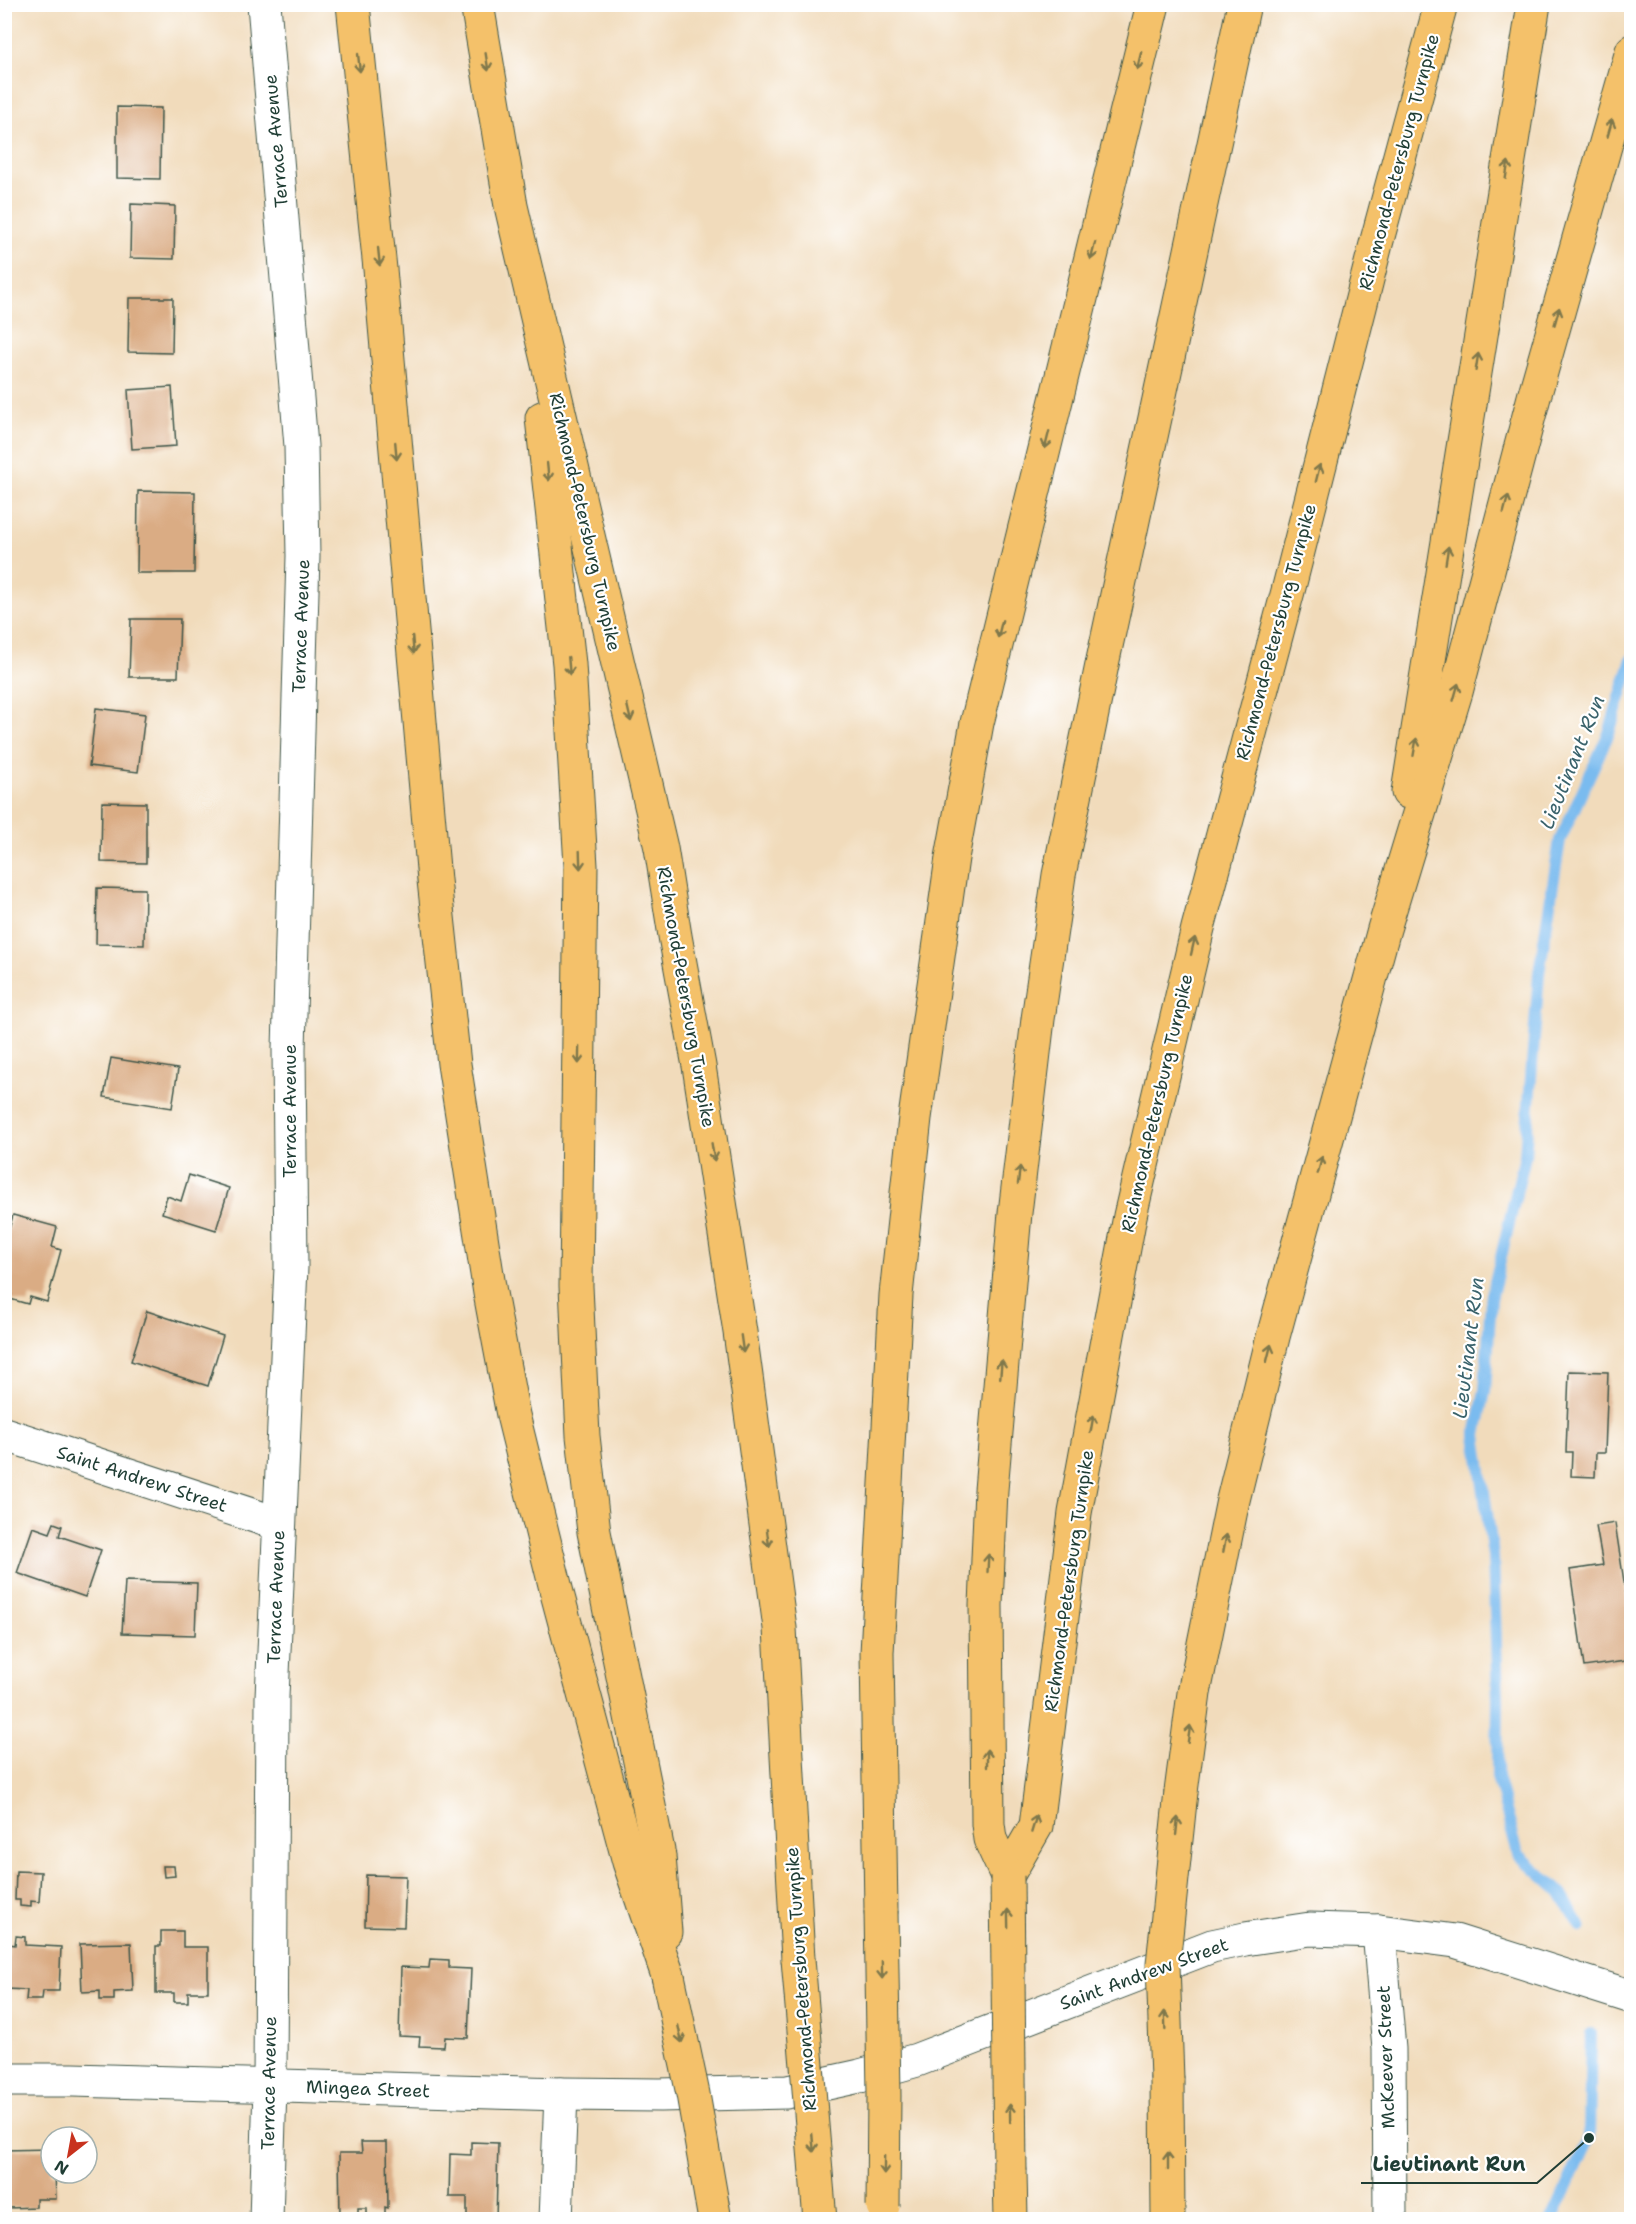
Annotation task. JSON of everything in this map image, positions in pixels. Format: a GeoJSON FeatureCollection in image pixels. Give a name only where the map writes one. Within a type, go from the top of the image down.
{"type":"FeatureCollection","features":[{"type":"Feature","properties":{"kind":"highway"},"geometry":{"type":"LineString","coordinates":[[353,4],[380,269],[435,891],[454,1064],[490,1293],[513,1415],[558,1597],[629,1862],[668,1976],[693,2094],[715,2220]]}},
{"type":"Feature","properties":{"kind":"highway","name":"Richmond-Petersburg Turnpike"},"geometry":{"type":"LineString","coordinates":[[477,4],[511,206],[661,848],[699,1066],[741,1332],[780,1628],[798,1959],[820,2220]]}},
{"type":"Feature","properties":{"kind":"highway"},"geometry":{"type":"LineString","coordinates":[[883,2213],[884,2095],[877,1653],[896,1295],[916,1106],[952,858],[977,723],[1154,4]]}},
{"type":"Feature","properties":{"kind":"highway"},"geometry":{"type":"LineString","coordinates":[[1011,2220],[1007,1876],[990,1839],[988,1824],[986,1605],[991,1490],[1013,1236],[1038,1019],[1059,875],[1102,660],[1244,4]]}},
{"type":"Feature","properties":{"kind":"highway","name":"Richmond-Petersburg Turnpike"},"geometry":{"type":"LineString","coordinates":[[1007,1876],[1036,1826],[1076,1513],[1130,1216],[1198,928],[1288,591],[1376,244],[1441,4]]}},
{"type":"Feature","properties":{"kind":"highway"},"geometry":{"type":"LineString","coordinates":[[1384,929],[1441,597],[1534,4]]}},
{"type":"Feature","properties":{"kind":"highway"},"geometry":{"type":"LineString","coordinates":[[1168,2219],[1163,1965],[1194,1694],[1233,1500],[1273,1337],[1384,929],[1456,692],[1534,397],[1632,51]]}},
{"type":"Feature","properties":{"kind":"highway"},"geometry":{"type":"LineString","coordinates":[[511,206],[540,394],[569,664],[579,842],[576,1286],[583,1436],[594,1532],[659,1857],[668,1976]]}},
{"type":"Feature","properties":{"kind":"street","name":"Terrace Avenue"},"geometry":{"type":"LineString","coordinates":[[264,4],[301,447],[303,556],[289,1049],[291,1267],[272,1696],[270,2086],[266,2220]]}},
{"type":"Feature","properties":{"kind":"street","name":"Saint Andrew Street"},"geometry":{"type":"LineString","coordinates":[[4,1434],[279,1524]]}},
{"type":"Feature","properties":{"kind":"street","name":"Saint Andrew Street"},"geometry":{"type":"LineString","coordinates":[[660,2095],[787,2092],[849,2078],[917,2060],[1212,1946],[1245,1938],[1310,1929],[1379,1930],[1455,1941],[1632,1997]]}},
{"type":"Feature","properties":{"kind":"street","name":"McKeever Street"},"geometry":{"type":"LineString","coordinates":[[1379,1930],[1389,2049],[1390,2220]]}},
{"type":"Feature","properties":{"kind":"street","name":"Mingea Street"},"geometry":{"type":"LineString","coordinates":[[4,2080],[660,2095]]}},
{"type":"Feature","properties":{"kind":"street"},"geometry":{"type":"LineString","coordinates":[[556,2220],[561,2094]]}},
{"type":"Feature","properties":{"kind":"building"},"geometry":{"type":"Polygon","coordinates":[[[117,107],[161,108],[160,179],[117,178],[117,107]]]}},
{"type":"Feature","properties":{"kind":"building"},"geometry":{"type":"Polygon","coordinates":[[[131,204],[175,206],[174,259],[130,258],[131,204]]]}},
{"type":"Feature","properties":{"kind":"building"},"geometry":{"type":"Polygon","coordinates":[[[129,298],[173,298],[172,353],[128,352],[129,298]]]}},
{"type":"Feature","properties":{"kind":"building"},"geometry":{"type":"Polygon","coordinates":[[[172,387],[176,446],[132,449],[128,390],[172,387]]]}},
{"type":"Feature","properties":{"kind":"building"},"geometry":{"type":"Polygon","coordinates":[[[138,491],[195,492],[194,573],[137,573],[138,491]]]}},
{"type":"Feature","properties":{"kind":"building"},"geometry":{"type":"Polygon","coordinates":[[[131,619],[180,619],[178,677],[129,677],[131,619]]]}},
{"type":"Feature","properties":{"kind":"building"},"geometry":{"type":"Polygon","coordinates":[[[96,708],[145,714],[138,772],[89,766],[96,708]]]}},
{"type":"Feature","properties":{"kind":"building"},"geometry":{"type":"Polygon","coordinates":[[[102,802],[146,803],[146,863],[101,862],[102,802]]]}},
{"type":"Feature","properties":{"kind":"building"},"geometry":{"type":"Polygon","coordinates":[[[97,888],[145,889],[144,945],[96,944],[97,888]]]}},
{"type":"Feature","properties":{"kind":"building"},"geometry":{"type":"Polygon","coordinates":[[[111,1058],[178,1069],[172,1108],[104,1097],[111,1058]]]}},
{"type":"Feature","properties":{"kind":"building"},"geometry":{"type":"Polygon","coordinates":[[[189,1175],[229,1188],[216,1230],[162,1213],[167,1196],[181,1201],[189,1175]]]}},
{"type":"Feature","properties":{"kind":"building"},"geometry":{"type":"Polygon","coordinates":[[[13,1215],[57,1227],[52,1247],[61,1250],[47,1302],[30,1297],[28,1304],[10,1299],[12,1293],[4,1291],[4,1248],[13,1215]]]}},
{"type":"Feature","properties":{"kind":"building"},"geometry":{"type":"Polygon","coordinates":[[[147,1311],[223,1336],[208,1386],[131,1361],[147,1311]]]}},
{"type":"Feature","properties":{"kind":"building"},"geometry":{"type":"Polygon","coordinates":[[[1569,1371],[1608,1372],[1605,1453],[1596,1453],[1595,1477],[1571,1476],[1572,1452],[1566,1452],[1569,1371]]]}},
{"type":"Feature","properties":{"kind":"building"},"geometry":{"type":"Polygon","coordinates":[[[4,1500],[9,1502],[5,1515],[4,1515],[4,1500]]]}},
{"type":"Feature","properties":{"kind":"building"},"geometry":{"type":"Polygon","coordinates":[[[54,1523],[62,1526],[59,1536],[101,1550],[85,1597],[17,1573],[33,1527],[50,1533],[54,1523]]]}},
{"type":"Feature","properties":{"kind":"building"},"geometry":{"type":"Polygon","coordinates":[[[1615,1523],[1632,1634],[1632,1660],[1584,1667],[1570,1570],[1603,1565],[1596,1526],[1615,1523]]]}},
{"type":"Feature","properties":{"kind":"building"},"geometry":{"type":"Polygon","coordinates":[[[125,1581],[197,1583],[195,1635],[122,1633],[125,1581]]]}},
{"type":"Feature","properties":{"kind":"building"},"geometry":{"type":"Polygon","coordinates":[[[163,1866],[174,1866],[175,1876],[164,1877],[163,1866]]]}},
{"type":"Feature","properties":{"kind":"building"},"geometry":{"type":"Polygon","coordinates":[[[16,1871],[41,1872],[39,1902],[31,1901],[31,1907],[20,1906],[20,1900],[15,1900],[16,1871]]]}},
{"type":"Feature","properties":{"kind":"building"},"geometry":{"type":"Polygon","coordinates":[[[366,1875],[406,1876],[404,1927],[365,1926],[366,1875]]]}},
{"type":"Feature","properties":{"kind":"building"},"geometry":{"type":"Polygon","coordinates":[[[161,1931],[183,1931],[183,1947],[208,1947],[208,1992],[188,1992],[188,2002],[174,2002],[174,1993],[156,1993],[156,1946],[161,1946],[161,1931]]]}},
{"type":"Feature","properties":{"kind":"building"},"geometry":{"type":"Polygon","coordinates":[[[16,1936],[25,1937],[25,1945],[61,1947],[59,1991],[43,1991],[42,2000],[26,2000],[27,1990],[7,1989],[9,1944],[15,1945],[16,1936]]]}},
{"type":"Feature","properties":{"kind":"building"},"geometry":{"type":"Polygon","coordinates":[[[131,1943],[133,1991],[114,1992],[114,2000],[100,2000],[100,1991],[82,1992],[80,1944],[131,1943]]]}},
{"type":"Feature","properties":{"kind":"building"},"geometry":{"type":"Polygon","coordinates":[[[430,1959],[449,1960],[449,1968],[471,1969],[468,2038],[445,2037],[444,2047],[419,2046],[420,2037],[399,2036],[401,1967],[429,1968],[430,1959]]]}},
{"type":"Feature","properties":{"kind":"building"},"geometry":{"type":"Polygon","coordinates":[[[361,2142],[387,2142],[388,2208],[385,2207],[385,2215],[367,2215],[367,2208],[358,2208],[358,2216],[340,2217],[339,2153],[362,2153],[361,2142]]]}},
{"type":"Feature","properties":{"kind":"building"},"geometry":{"type":"Polygon","coordinates":[[[471,2142],[498,2143],[496,2220],[467,2219],[467,2197],[449,2197],[450,2154],[471,2155],[471,2142]]]}},
{"type":"Feature","properties":{"kind":"building"},"geometry":{"type":"Polygon","coordinates":[[[39,2149],[39,2185],[55,2185],[56,2199],[36,2199],[36,2207],[9,2208],[8,2199],[5,2199],[4,2150],[39,2149]]]}},
{"type":"Feature","properties":{"kind":"waterway","name":"Lieutinant Run"},"geometry":{"type":"LineString","coordinates":[[1580,1926],[1560,1892],[1518,1854],[1497,1777],[1498,1700],[1493,1556],[1476,1435],[1485,1391],[1491,1299],[1525,1156],[1539,973],[1560,840],[1609,733],[1632,659]]}},
{"type":"Feature","properties":{"kind":"waterway","name":"Lieutinant Run"},"geometry":{"type":"LineString","coordinates":[[1552,2220],[1589,2138],[1591,2034]]}},
{"type":"Feature","properties":{"kind":"place","name":"Lieutinant Run"},"geometry":{"type":"Point","coordinates":[1589,2138]}}]}
